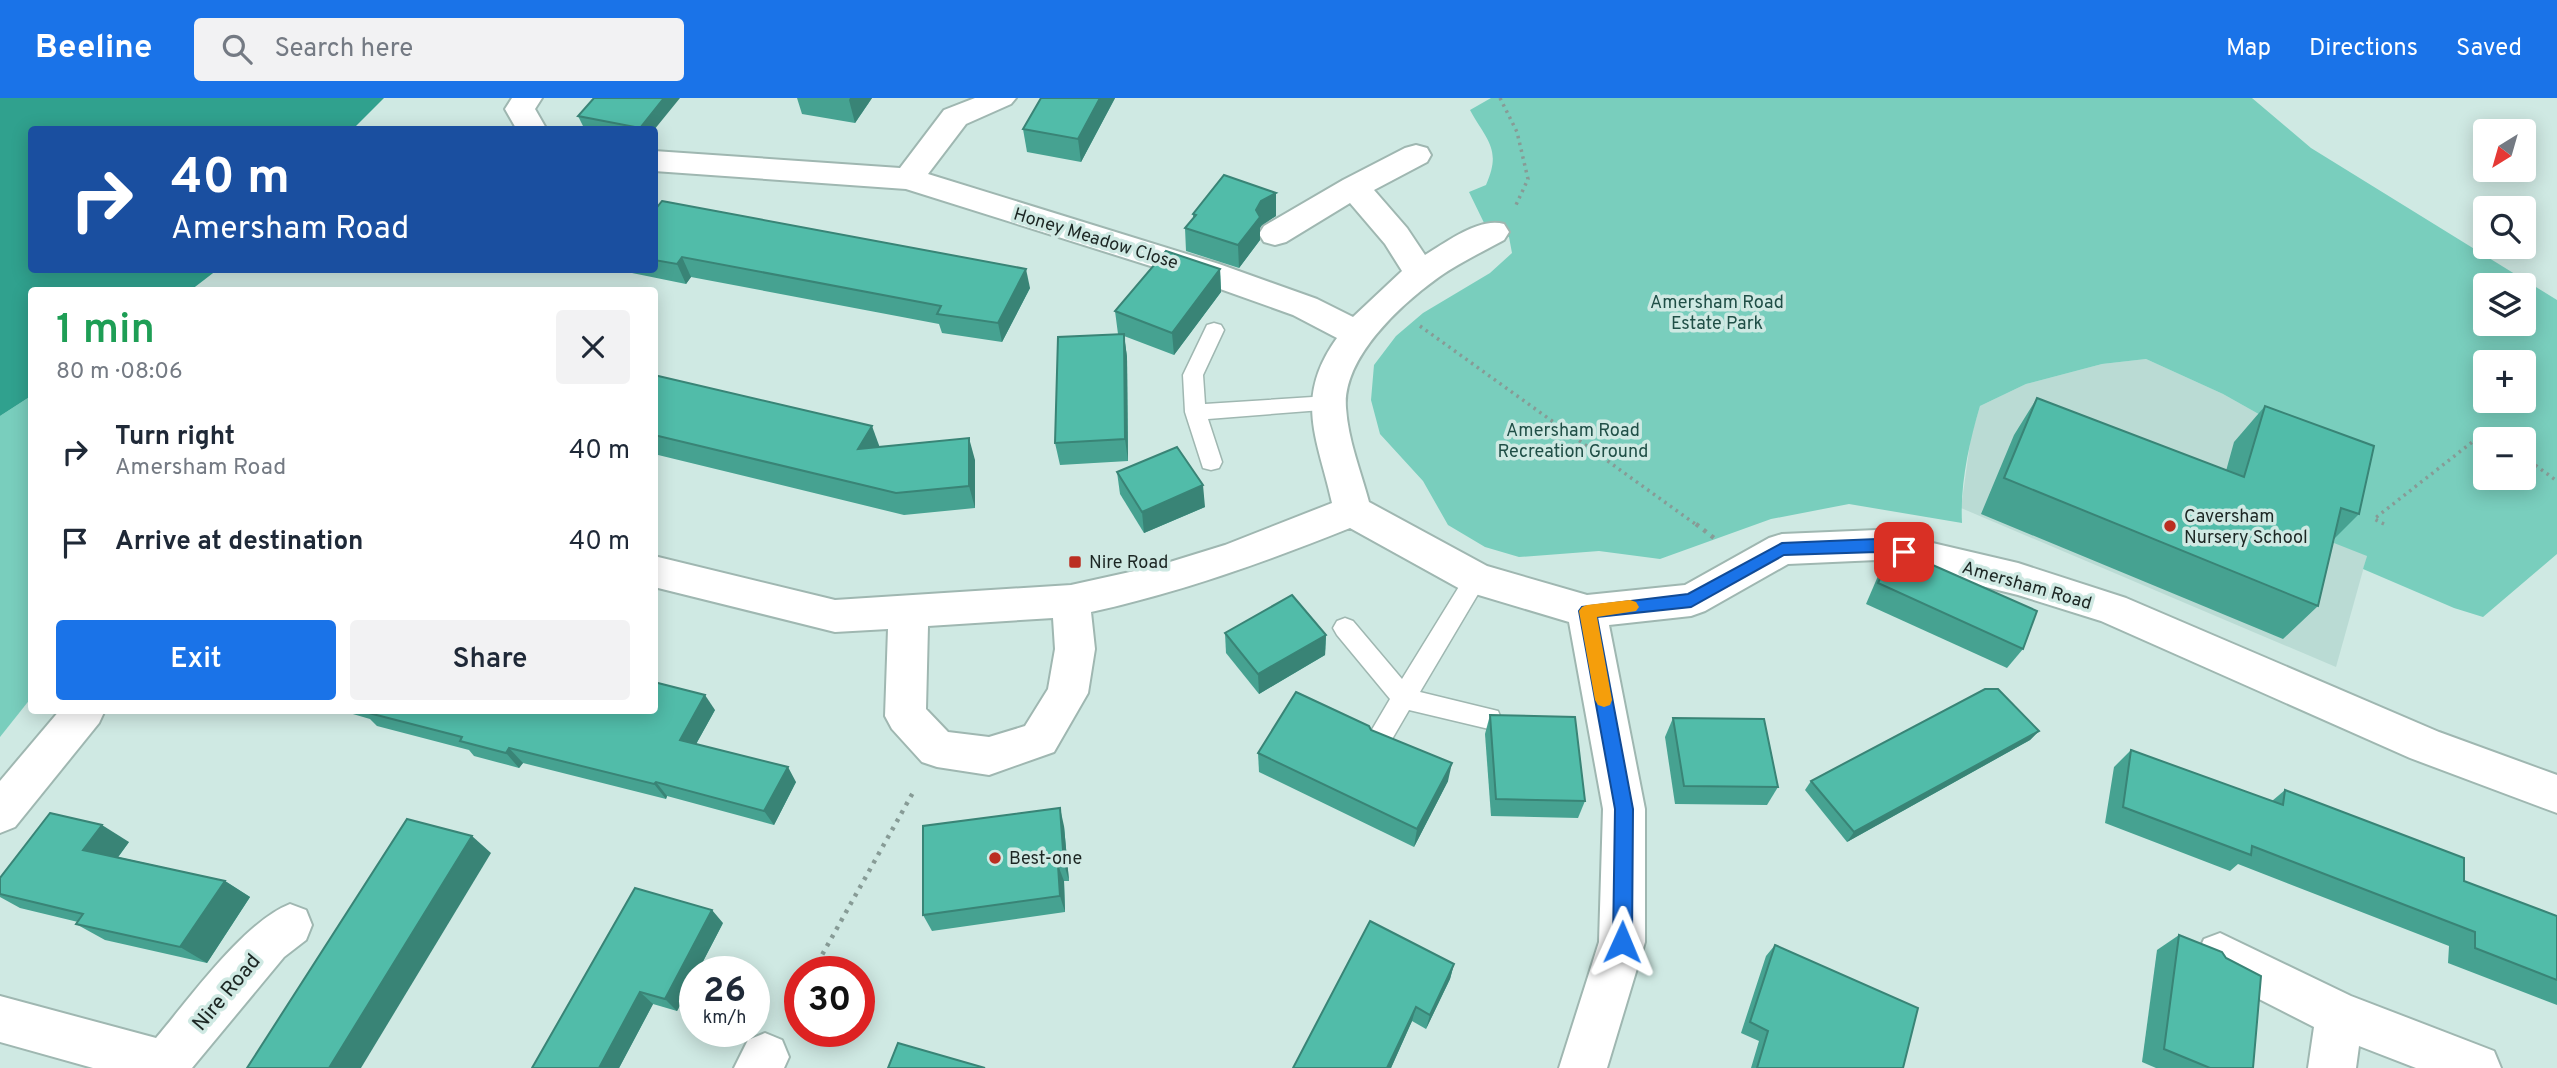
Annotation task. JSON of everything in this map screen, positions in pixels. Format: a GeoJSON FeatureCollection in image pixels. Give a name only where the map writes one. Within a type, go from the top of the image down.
{"type":"FeatureCollection","features":[{"type":"Feature","properties":{"kind":"street"},"geometry":{"type":"LineString","coordinates":[[527,98],[520,109],[530,126]]}},
{"type":"Feature","properties":{"kind":"street"},"geometry":{"type":"LineString","coordinates":[[908,179],[951,108],[1001,98]]}},
{"type":"Feature","properties":{"kind":"street"},"geometry":{"type":"LineString","coordinates":[[1275,234],[1354,187],[1416,155]]}},
{"type":"Feature","properties":{"kind":"street","name":"Honey Meadow Close"},"geometry":{"type":"LineString","coordinates":[[658,161],[908,179],[1207,272],[1305,307],[1359,335]]}},
{"type":"Feature","properties":{"kind":"street"},"geometry":{"type":"LineString","coordinates":[[1354,187],[1396,236],[1421,274]]}},
{"type":"Feature","properties":{"kind":"street"},"geometry":{"type":"LineString","coordinates":[[658,571],[835,616],[1071,601],[1157,582],[1234,558],[1352,511],[1328,404],[1335,370],[1359,335],[1387,302],[1421,274],[1493,232]]}},
{"type":"Feature","properties":{"kind":"street","name":"Amersham Road"},"geometry":{"type":"LineString","coordinates":[[1352,511],[1476,579],[1587,611],[1691,600],[1782,549],[1877,545],[2018,579],[2112,609],[2425,745],[2557,794]]}},
{"type":"Feature","properties":{"kind":"street"},"geometry":{"type":"LineString","coordinates":[[909,613],[905,672],[906,716],[937,749],[989,756],[1039,739],[1068,693],[1075,649],[1071,601]]}},
{"type":"Feature","properties":{"kind":"street"},"geometry":{"type":"LineString","coordinates":[[1583,1068],[1622,942],[1624,809],[1587,611]]}},
{"type":"Feature","properties":{"kind":"street"},"geometry":{"type":"LineString","coordinates":[[0,813],[82,714]]}},
{"type":"Feature","properties":{"kind":"street","name":"Nire Road"},"geometry":{"type":"LineString","coordinates":[[0,1019],[164,1066],[268,942],[290,925]]}},
{"type":"Feature","properties":{"kind":"street"},"geometry":{"type":"LineString","coordinates":[[2221,955],[2339,1014],[2477,1068]]}},
{"type":"Feature","properties":{"kind":"street"},"geometry":{"type":"LineString","coordinates":[[2332,1068],[2339,1014]]}},
{"type":"Feature","properties":{"kind":"lane"},"geometry":{"type":"LineString","coordinates":[[1211,462],[1195,412],[1193,375],[1213,331]]}},
{"type":"Feature","properties":{"kind":"lane"},"geometry":{"type":"LineString","coordinates":[[1195,412],[1328,404]]}},
{"type":"Feature","properties":{"kind":"lane"},"geometry":{"type":"LineString","coordinates":[[1379,738],[1476,579]]}},
{"type":"Feature","properties":{"kind":"lane"},"geometry":{"type":"LineString","coordinates":[[1345,628],[1403,698],[1489,718]]}},
{"type":"Feature","properties":{"kind":"path"},"geometry":{"type":"LineString","coordinates":[[1493,232],[1515,208],[1528,178],[1517,132],[1500,98]]}},
{"type":"Feature","properties":{"kind":"path"},"geometry":{"type":"LineString","coordinates":[[1387,302],[1630,474],[1751,566]]}},
{"type":"Feature","properties":{"kind":"path"},"geometry":{"type":"LineString","coordinates":[[2384,524],[2374,519],[2473,441]]}},
{"type":"Feature","properties":{"kind":"path"},"geometry":{"type":"LineString","coordinates":[[2536,466],[2557,481]]}},
{"type":"Feature","properties":{"kind":"path"},"geometry":{"type":"LineString","coordinates":[[821,956],[937,749]]}},
{"type":"Feature","properties":{"kind":"shaded area"},"geometry":{"type":"Polygon","coordinates":[[[0,98],[384,98],[356,126],[28,126],[28,273],[213,273],[195,287],[28,287],[28,398],[0,416],[0,98]]]}},
{"type":"Feature","properties":{"kind":"shaded area","name":"Caversham Nursery School"},"geometry":{"type":"Polygon","coordinates":[[[2146,359],[2223,394],[2346,463],[2367,556],[2336,667],[1961,508],[1971,436],[1980,406],[2026,384],[2102,364],[2146,359]]]}},
{"type":"Feature","properties":{"kind":"green space","name":"Amersham Road Estate Park"},"geometry":{"type":"Polygon","coordinates":[[[1491,98],[2252,98],[2311,148],[2473,248],[2473,259],[2491,259],[2513,273],[2473,273],[2473,336],[2536,336],[2536,287],[2557,300],[2557,554],[2483,617],[2454,608],[2363,569],[2367,556],[2334,543],[2346,463],[2223,394],[2146,359],[2102,364],[2026,384],[1980,406],[1966,464],[1962,523],[1849,504],[1771,519],[1660,559],[1599,551],[1519,557],[1485,547],[1448,525],[1423,481],[1380,434],[1371,400],[1374,365],[1396,336],[1423,313],[1490,273],[1512,253],[1509,237],[1487,229],[1469,192],[1486,185],[1491,173],[1493,162],[1487,138],[1470,110],[1491,98]]]}},
{"type":"Feature","properties":{"kind":"green space"},"geometry":{"type":"Polygon","coordinates":[[[28,398],[28,702],[0,737],[0,416],[28,398]]]}},
{"type":"Feature","properties":{"kind":"building"},"geometry":{"type":"Polygon","coordinates":[[[594,98],[664,98],[642,126],[578,116],[594,98]]]}},
{"type":"Feature","properties":{"kind":"building"},"geometry":{"type":"Polygon","coordinates":[[[1041,98],[1100,98],[1078,139],[1023,129],[1041,98]]]}},
{"type":"Feature","properties":{"kind":"building"},"geometry":{"type":"Polygon","coordinates":[[[1224,175],[1276,193],[1261,201],[1256,210],[1260,217],[1238,245],[1185,228],[1224,175]]]}},
{"type":"Feature","properties":{"kind":"building"},"geometry":{"type":"Polygon","coordinates":[[[662,201],[1026,269],[998,323],[937,314],[941,306],[682,257],[677,264],[658,261],[658,206],[662,201]]]}},
{"type":"Feature","properties":{"kind":"building"},"geometry":{"type":"Polygon","coordinates":[[[1166,251],[1220,269],[1172,333],[1115,311],[1166,251]]]}},
{"type":"Feature","properties":{"kind":"building"},"geometry":{"type":"Polygon","coordinates":[[[1124,334],[1125,439],[1055,443],[1058,337],[1124,334]]]}},
{"type":"Feature","properties":{"kind":"building"},"geometry":{"type":"Polygon","coordinates":[[[658,376],[872,426],[858,449],[969,438],[969,486],[896,493],[658,436],[658,376]]]}},
{"type":"Feature","properties":{"kind":"building"},"geometry":{"type":"Polygon","coordinates":[[[2037,398],[2244,477],[2265,406],[2374,446],[2359,514],[2341,508],[2318,606],[2004,478],[2037,398]]]}},
{"type":"Feature","properties":{"kind":"building"},"geometry":{"type":"Polygon","coordinates":[[[1177,447],[1203,485],[1142,512],[1117,472],[1177,447]]]}},
{"type":"Feature","properties":{"kind":"building"},"geometry":{"type":"Polygon","coordinates":[[[1894,548],[2037,611],[2023,649],[1878,583],[1894,548]]]}},
{"type":"Feature","properties":{"kind":"building"},"geometry":{"type":"Polygon","coordinates":[[[1292,595],[1326,635],[1258,674],[1225,633],[1292,595]]]}},
{"type":"Feature","properties":{"kind":"building"},"geometry":{"type":"Polygon","coordinates":[[[658,683],[705,695],[680,740],[788,767],[764,811],[656,782],[654,784],[509,748],[506,753],[460,741],[462,737],[373,714],[658,714],[658,683]]]}},
{"type":"Feature","properties":{"kind":"building"},"geometry":{"type":"Polygon","coordinates":[[[1985,689],[1998,689],[2039,731],[1854,832],[1811,781],[1985,689]]]}},
{"type":"Feature","properties":{"kind":"building"},"geometry":{"type":"Polygon","coordinates":[[[1296,692],[1369,726],[1371,730],[1452,763],[1417,829],[1258,753],[1296,692]]]}},
{"type":"Feature","properties":{"kind":"building"},"geometry":{"type":"Polygon","coordinates":[[[1490,715],[1575,717],[1585,801],[1496,799],[1490,715]]]}},
{"type":"Feature","properties":{"kind":"building"},"geometry":{"type":"Polygon","coordinates":[[[1673,718],[1764,719],[1778,787],[1684,786],[1673,718]]]}},
{"type":"Feature","properties":{"kind":"building"},"geometry":{"type":"Polygon","coordinates":[[[2131,750],[2283,805],[2285,790],[2464,858],[2464,881],[2557,916],[2557,980],[2475,948],[2475,932],[2252,846],[2251,855],[2123,807],[2131,750]]]}},
{"type":"Feature","properties":{"kind":"building"},"geometry":{"type":"Polygon","coordinates":[[[1060,808],[1064,864],[1058,865],[1060,896],[923,915],[923,826],[1060,808]]]}},
{"type":"Feature","properties":{"kind":"building"},"geometry":{"type":"Polygon","coordinates":[[[50,813],[102,825],[83,850],[225,881],[180,947],[76,924],[83,914],[0,894],[0,878],[50,813]]]}},
{"type":"Feature","properties":{"kind":"building"},"geometry":{"type":"Polygon","coordinates":[[[407,819],[472,836],[329,1068],[247,1068],[407,819]]]}},
{"type":"Feature","properties":{"kind":"building"},"geometry":{"type":"Polygon","coordinates":[[[635,888],[712,910],[688,956],[679,956],[679,972],[665,999],[640,992],[599,1068],[532,1068],[635,888]]]}},
{"type":"Feature","properties":{"kind":"building"},"geometry":{"type":"Polygon","coordinates":[[[1370,921],[1454,964],[1430,1015],[1416,1007],[1387,1068],[1293,1068],[1370,921]]]}},
{"type":"Feature","properties":{"kind":"building"},"geometry":{"type":"Polygon","coordinates":[[[2179,935],[2222,952],[2226,958],[2261,976],[2253,1068],[2210,1068],[2164,1049],[2179,935]]]}},
{"type":"Feature","properties":{"kind":"building"},"geometry":{"type":"Polygon","coordinates":[[[1775,945],[1918,1008],[1903,1068],[1757,1068],[1768,1031],[1750,1022],[1775,945]]]}},
{"type":"Feature","properties":{"kind":"building"},"geometry":{"type":"Polygon","coordinates":[[[898,1043],[985,1068],[888,1068],[898,1043]]]}},
{"type":"Feature","properties":{"kind":"slow traffic"},"geometry":{"type":"LineString","coordinates":[[1604,700],[1587,611],[1630,607]]}},
{"type":"Feature","properties":{"kind":"place","name":"Caversham Nursery School"},"geometry":{"type":"Point","coordinates":[2170,526]}},
{"type":"Feature","properties":{"kind":"place","name":"Nire Road"},"geometry":{"type":"Point","coordinates":[1075,562]}},
{"type":"Feature","properties":{"kind":"place","name":"Best-one"},"geometry":{"type":"Point","coordinates":[995,858]}},
{"type":"Feature","properties":{"kind":"route"},"geometry":{"type":"LineString","coordinates":[[1622,942],[1624,809],[1587,611],[1691,600],[1782,549],[1877,545],[1904,552]]}},
{"type":"Feature","properties":{"kind":"park label","name":"Amersham Road Recreation Ground"},"geometry":{"type":"Point","coordinates":[1573,440]}}]}
